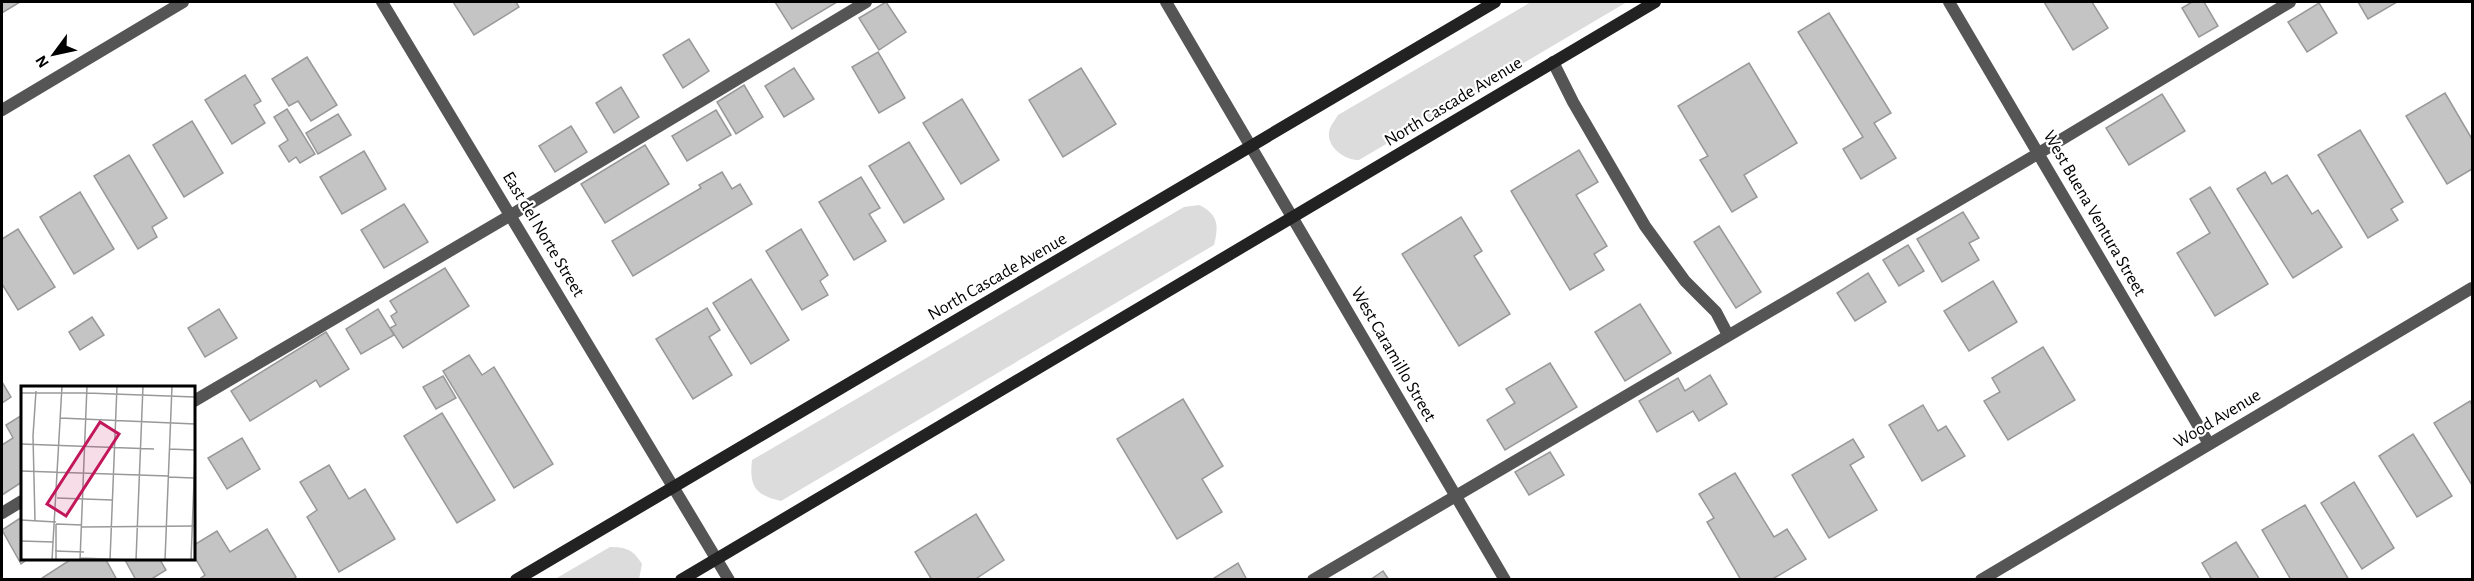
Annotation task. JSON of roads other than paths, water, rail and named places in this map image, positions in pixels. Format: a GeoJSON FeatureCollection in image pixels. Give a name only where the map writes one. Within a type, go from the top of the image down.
{"type":"FeatureCollection","features":[{"type":"Feature","properties":{"kind":"main road","name":"North Cascade Avenue"},"geometry":{"type":"LineString","coordinates":[[516,579],[1495,2]]}},
{"type":"Feature","properties":{"kind":"main road","name":"North Cascade Avenue"},"geometry":{"type":"LineString","coordinates":[[681,579],[1655,2]]}},
{"type":"Feature","properties":{"kind":"street"},"geometry":{"type":"LineString","coordinates":[[2,110],[183,2]]}},
{"type":"Feature","properties":{"kind":"street","name":"East del Norte Street"},"geometry":{"type":"LineString","coordinates":[[382,2],[729,579]]}},
{"type":"Feature","properties":{"kind":"street"},"geometry":{"type":"LineString","coordinates":[[195,400],[511,215],[866,2]]}},
{"type":"Feature","properties":{"kind":"street","name":"West Caramillo Street"},"geometry":{"type":"LineString","coordinates":[[1166,2],[1294,216],[1504,579]]}},
{"type":"Feature","properties":{"kind":"street","name":"West Buena Ventura Street"},"geometry":{"type":"LineString","coordinates":[[1950,2],[2209,444]]}},
{"type":"Feature","properties":{"kind":"street"},"geometry":{"type":"LineString","coordinates":[[1313,579],[2039,153],[2290,2]]}},
{"type":"Feature","properties":{"kind":"street"},"geometry":{"type":"LineString","coordinates":[[1553,62],[1573,102],[1646,226],[1685,281],[1716,312],[1728,335]]}},
{"type":"Feature","properties":{"kind":"street","name":"Wood Avenue"},"geometry":{"type":"LineString","coordinates":[[1981,579],[2472,288]]}},
{"type":"Feature","properties":{"kind":"street"},"geometry":{"type":"LineString","coordinates":[[2,513],[21,502]]}}]}
